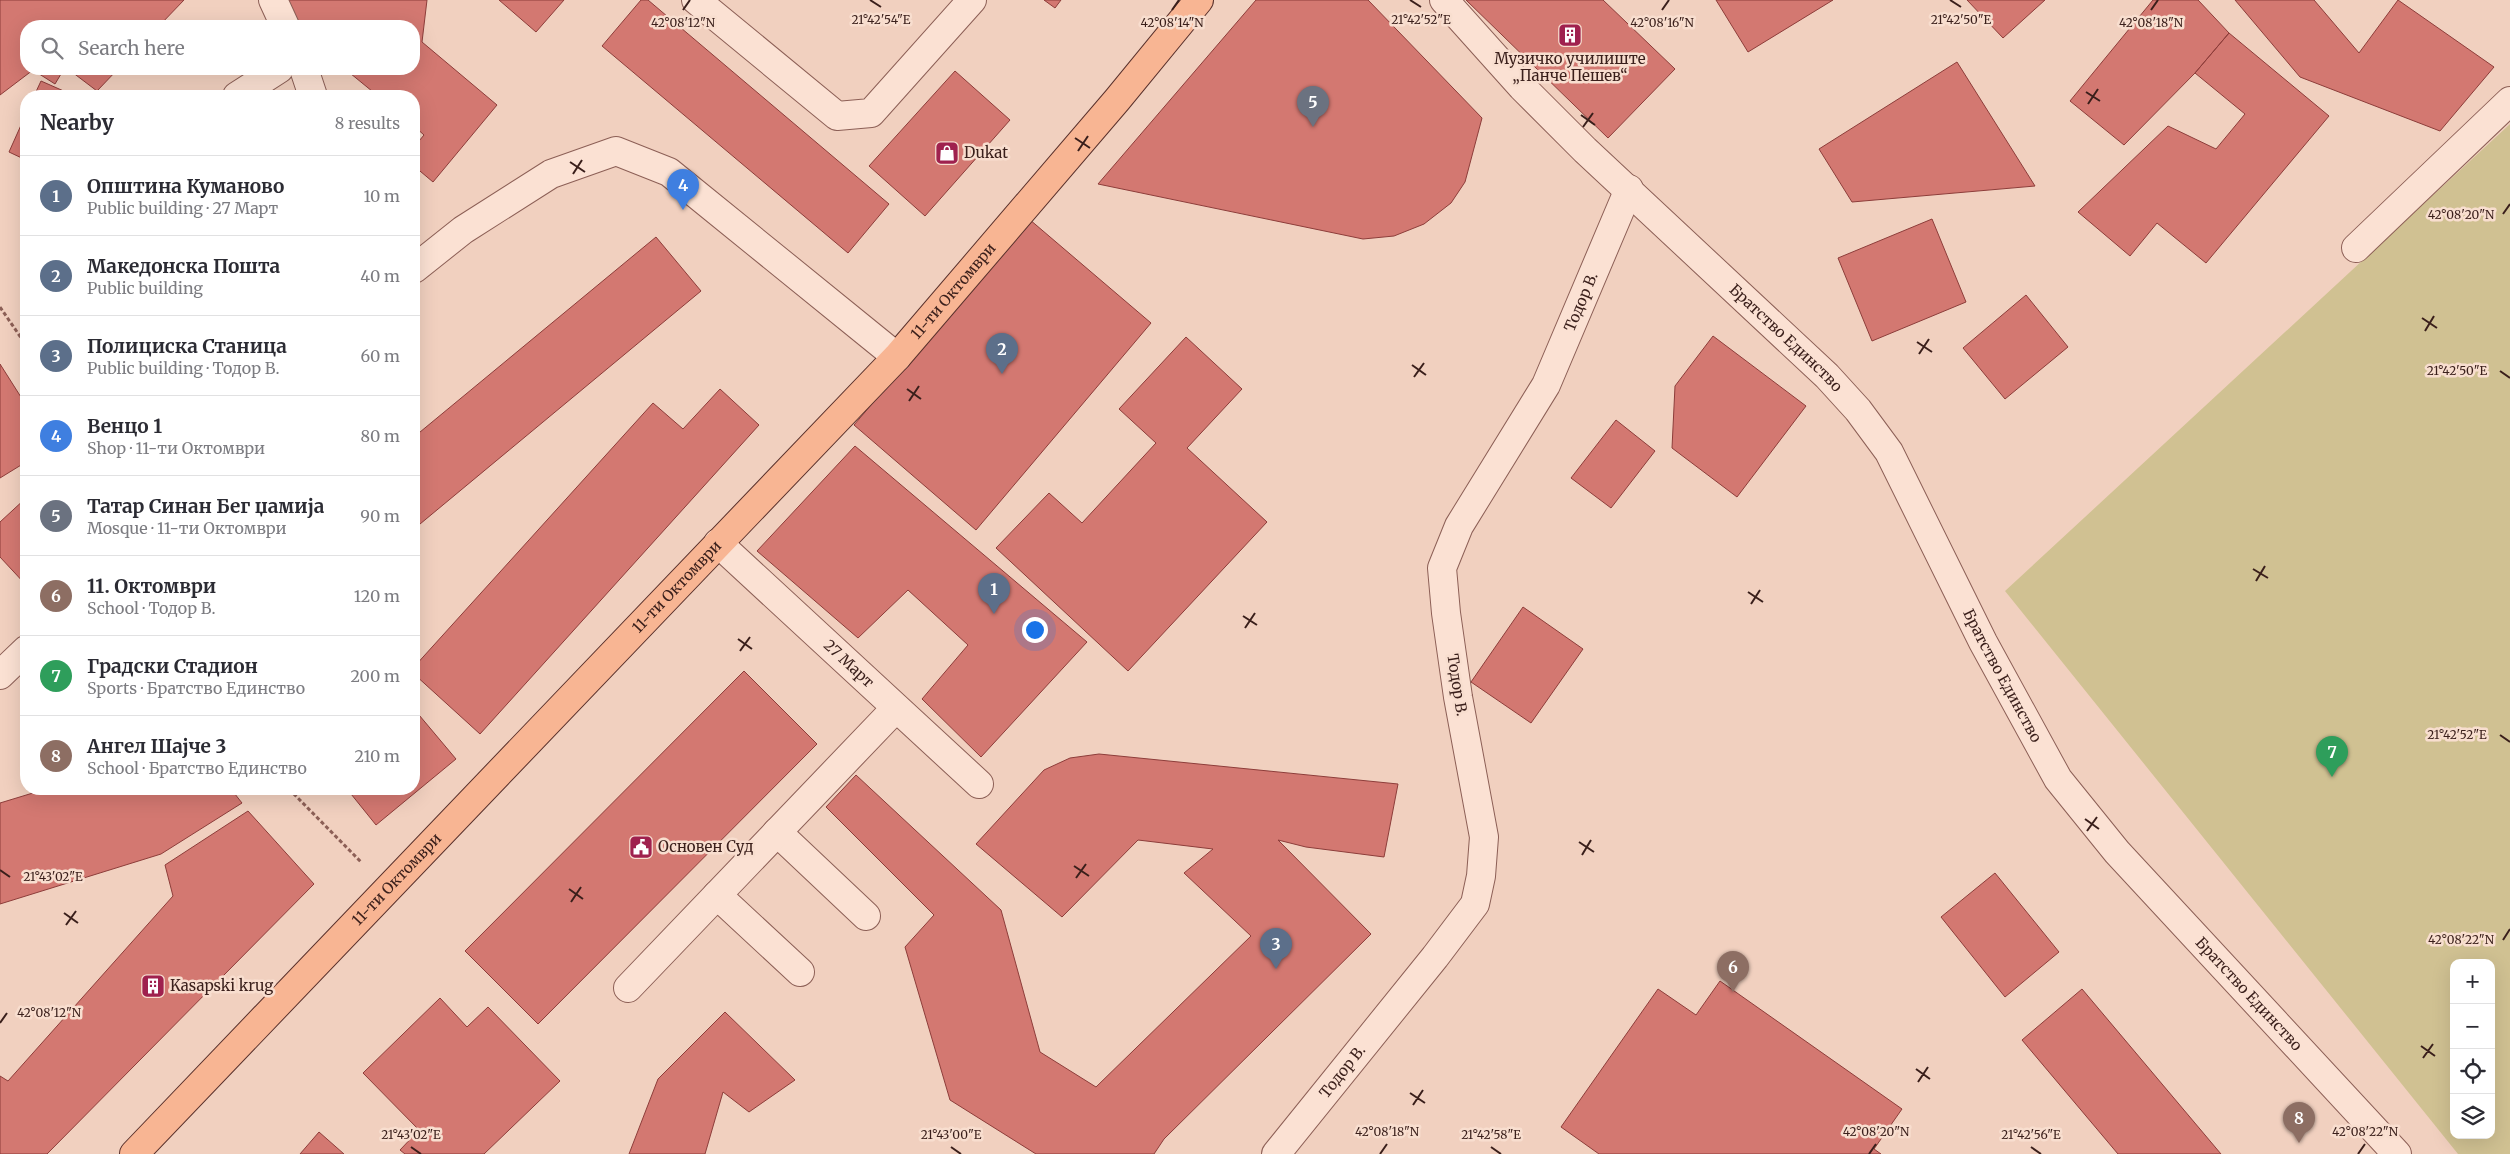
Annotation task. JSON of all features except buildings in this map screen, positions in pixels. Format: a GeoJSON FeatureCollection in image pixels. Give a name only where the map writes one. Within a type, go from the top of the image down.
{"type":"FeatureCollection","features":[{"type":"Feature","properties":{"kind":"main road","name":"11-ти Октомври"},"geometry":{"type":"LineString","coordinates":[[134,1154],[897,358],[1117,100],[1199,0]]}},
{"type":"Feature","properties":{"kind":"street"},"geometry":{"type":"LineString","coordinates":[[273,0],[282,20]]}},
{"type":"Feature","properties":{"kind":"street"},"geometry":{"type":"LineString","coordinates":[[696,0],[836,116],[870,113],[972,0]]}},
{"type":"Feature","properties":{"kind":"street","name":"Братство Единство"},"geometry":{"type":"LineString","coordinates":[[1444,0],[1529,94],[1585,150],[1629,189],[1820,370],[1858,410],[1889,452],[1983,642],[2058,779],[2117,852],[2396,1154]]}},
{"type":"Feature","properties":{"kind":"street"},"geometry":{"type":"LineString","coordinates":[[246,90],[269,75]]}},
{"type":"Feature","properties":{"kind":"street"},"geometry":{"type":"LineString","coordinates":[[306,75],[311,90]]}},
{"type":"Feature","properties":{"kind":"street"},"geometry":{"type":"LineString","coordinates":[[2356,248],[2510,101]]}},
{"type":"Feature","properties":{"kind":"street"},"geometry":{"type":"LineString","coordinates":[[420,264],[463,230],[551,174],[616,151],[670,172],[897,358]]}},
{"type":"Feature","properties":{"kind":"street","name":"Тодор В."},"geometry":{"type":"LineString","coordinates":[[1276,1154],[1435,958],[1475,904],[1481,876],[1484,837],[1458,697],[1446,613],[1442,568],[1459,526],[1546,385],[1629,189]]}},
{"type":"Feature","properties":{"kind":"street","name":"27 Март"},"geometry":{"type":"LineString","coordinates":[[718,543],[979,784]]}},
{"type":"Feature","properties":{"kind":"street"},"geometry":{"type":"LineString","coordinates":[[0,675],[20,656]]}},
{"type":"Feature","properties":{"kind":"street"},"geometry":{"type":"LineString","coordinates":[[628,988],[896,708]]}},
{"type":"Feature","properties":{"kind":"street"},"geometry":{"type":"LineString","coordinates":[[777,832],[866,916]]}},
{"type":"Feature","properties":{"kind":"street"},"geometry":{"type":"LineString","coordinates":[[717,895],[800,972]]}},
{"type":"Feature","properties":{"kind":"path"},"geometry":{"type":"LineString","coordinates":[[0,307],[20,336]]}},
{"type":"Feature","properties":{"kind":"path"},"geometry":{"type":"LineString","coordinates":[[295,795],[387,890]]}},
{"type":"Feature","properties":{"kind":"shaded area"},"geometry":{"type":"Polygon","coordinates":[[[2510,124],[2510,1154],[2458,1154],[2005,591],[2510,124]]]}},
{"type":"Feature","properties":{"kind":"place","name":"Музичко училиште „Панче Пешев“"},"geometry":{"type":"Point","coordinates":[1570,35]}},
{"type":"Feature","properties":{"kind":"place","name":"Татар Синан Бег џамија"},"geometry":{"type":"Point","coordinates":[1313,127]}},
{"type":"Feature","properties":{"kind":"place","name":"Dukat"},"geometry":{"type":"Point","coordinates":[947,153]}},
{"type":"Feature","properties":{"kind":"place","name":"Венцо 1"},"geometry":{"type":"Point","coordinates":[683,210]}},
{"type":"Feature","properties":{"kind":"place","name":"Македонска Пошта"},"geometry":{"type":"Point","coordinates":[1002,374]}},
{"type":"Feature","properties":{"kind":"place","name":"Општина Куманово"},"geometry":{"type":"Point","coordinates":[994,614]}},
{"type":"Feature","properties":{"kind":"place","name":"Градски Стадион"},"geometry":{"type":"Point","coordinates":[2332,777]}},
{"type":"Feature","properties":{"kind":"place","name":"Основен Суд"},"geometry":{"type":"Point","coordinates":[641,847]}},
{"type":"Feature","properties":{"kind":"place","name":"Полициска Станица"},"geometry":{"type":"Point","coordinates":[1276,969]}},
{"type":"Feature","properties":{"kind":"place","name":"Kasapski krug"},"geometry":{"type":"Point","coordinates":[153,986]}},
{"type":"Feature","properties":{"kind":"place","name":"11. Октомври"},"geometry":{"type":"Point","coordinates":[1733,992]}},
{"type":"Feature","properties":{"kind":"place","name":"Ангел Шајче 3"},"geometry":{"type":"Point","coordinates":[2299,1143]}}]}
